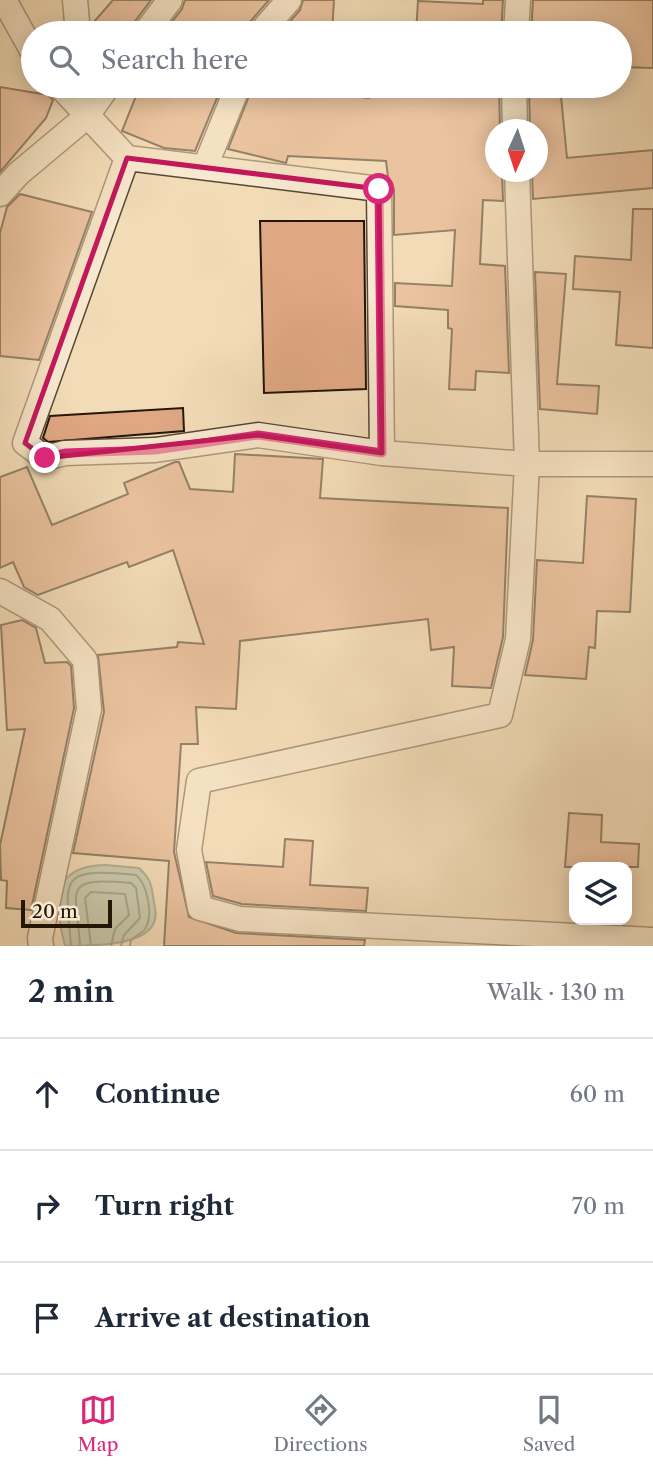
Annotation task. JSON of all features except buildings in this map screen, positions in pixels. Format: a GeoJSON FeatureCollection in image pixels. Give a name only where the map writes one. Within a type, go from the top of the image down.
{"type":"FeatureCollection","features":[{"type":"Feature","properties":{"kind":"street"},"geometry":{"type":"LineString","coordinates":[[4,0],[21,30]]}},
{"type":"Feature","properties":{"kind":"street"},"geometry":{"type":"LineString","coordinates":[[75,0],[77,21]]}},
{"type":"Feature","properties":{"kind":"street"},"geometry":{"type":"LineString","coordinates":[[154,21],[170,0]]}},
{"type":"Feature","properties":{"kind":"street"},"geometry":{"type":"LineString","coordinates":[[271,21],[289,0]]}},
{"type":"Feature","properties":{"kind":"street"},"geometry":{"type":"LineString","coordinates":[[517,21],[518,0]]}},
{"type":"Feature","properties":{"kind":"street"},"geometry":{"type":"LineString","coordinates":[[70,98],[127,158],[379,189],[382,453]]}},
{"type":"Feature","properties":{"kind":"street"},"geometry":{"type":"LineString","coordinates":[[84,98],[86,117]]}},
{"type":"Feature","properties":{"kind":"street"},"geometry":{"type":"LineString","coordinates":[[0,194],[18,174],[86,117],[99,98]]}},
{"type":"Feature","properties":{"kind":"street"},"geometry":{"type":"LineString","coordinates":[[205,167],[233,98]]}},
{"type":"Feature","properties":{"kind":"street"},"geometry":{"type":"LineString","coordinates":[[514,98],[515,119]]}},
{"type":"Feature","properties":{"kind":"street"},"geometry":{"type":"LineString","coordinates":[[127,158],[26,443],[45,458],[65,453],[155,450],[258,435],[382,453],[527,464],[653,464]]}},
{"type":"Feature","properties":{"kind":"street"},"geometry":{"type":"LineString","coordinates":[[517,182],[527,464],[518,639],[500,715],[199,780],[189,850],[200,908],[240,919],[498,939],[653,940]]}},
{"type":"Feature","properties":{"kind":"street"},"geometry":{"type":"LineString","coordinates":[[0,590],[50,619],[85,660],[89,709],[40,938],[41,946]]}},
{"type":"Feature","properties":{"kind":"highlighted area"},"geometry":{"type":"Polygon","coordinates":[[[127,158],[379,189],[382,453],[258,435],[45,458],[25,443],[127,158]]]}},
{"type":"Feature","properties":{"kind":"water"},"geometry":{"type":"Polygon","coordinates":[[[105,865],[139,868],[144,873],[151,886],[155,921],[149,930],[125,941],[65,946],[59,915],[60,890],[65,880],[74,872],[105,865]]]}},
{"type":"Feature","properties":{"kind":"route"},"geometry":{"type":"LineString","coordinates":[[45,458],[65,453],[155,450],[258,435],[382,453],[379,189]]}}]}
